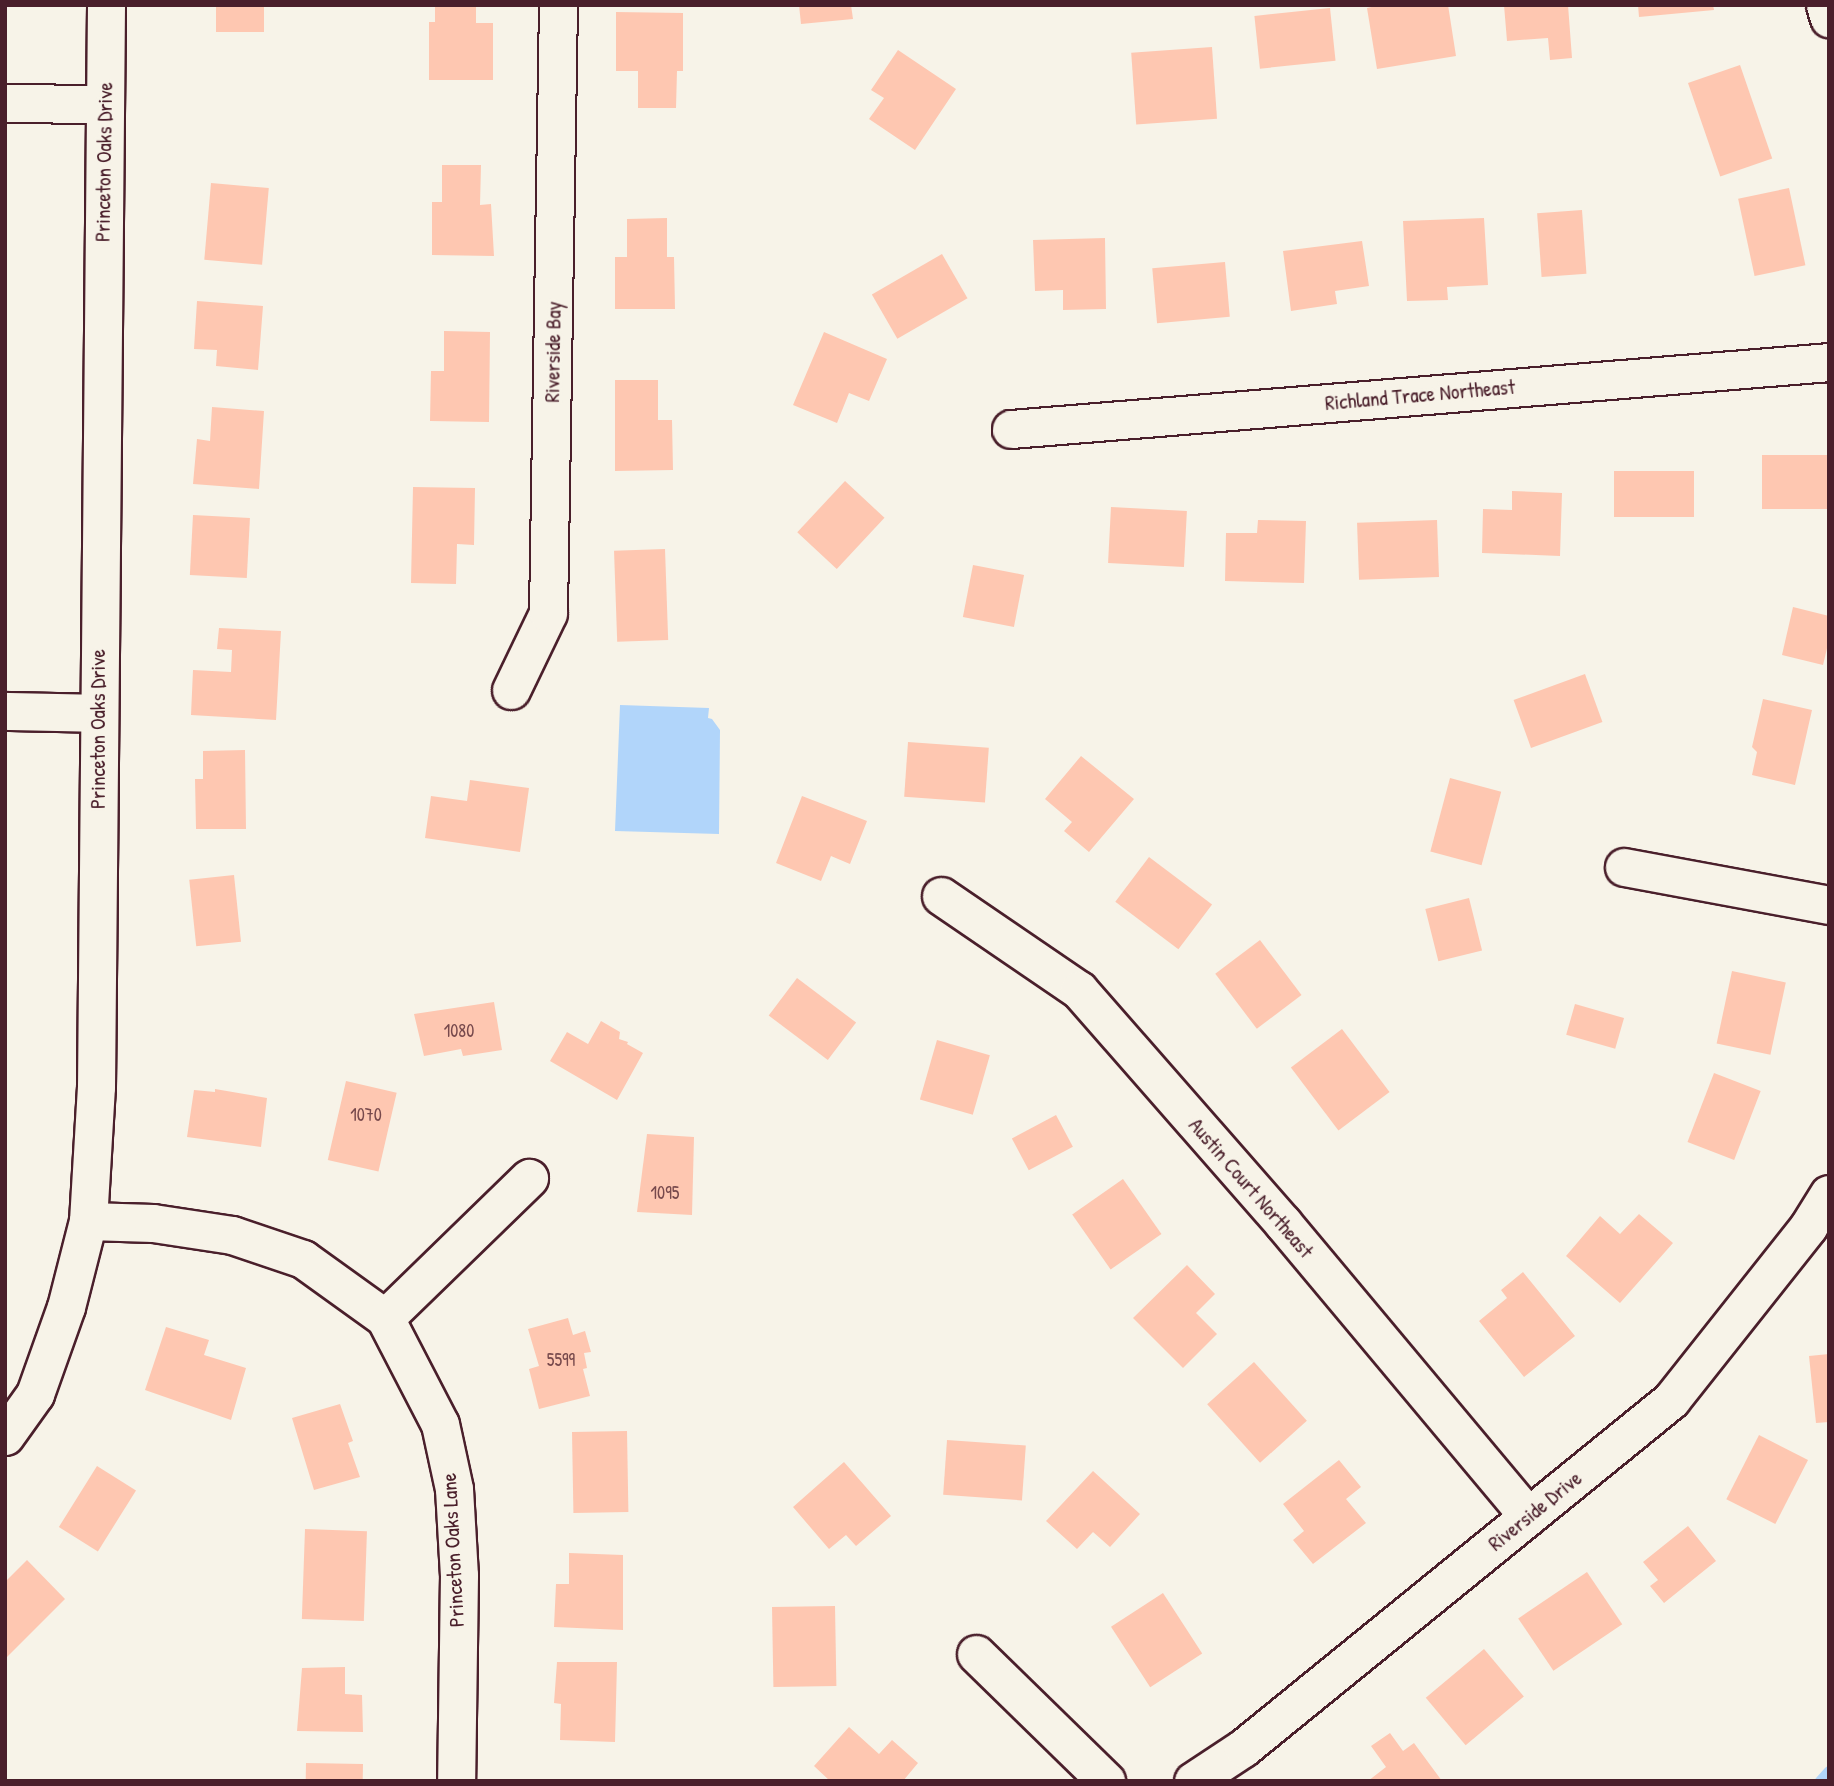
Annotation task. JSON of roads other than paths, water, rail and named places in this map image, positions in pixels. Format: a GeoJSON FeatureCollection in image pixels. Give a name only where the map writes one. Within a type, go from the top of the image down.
{"type":"FeatureCollection","features":[{"type":"Feature","properties":{"kind":"street","name":"Princeton Oaks Drive"},"geometry":{"type":"LineString","coordinates":[[5,1436],[35,1394],[66,1307],[88,1221],[96,1087],[97,713],[106,5]]}},
{"type":"Feature","properties":{"kind":"street","name":"Riverside Bay"},"geometry":{"type":"LineString","coordinates":[[512,690],[548,613],[558,5]]}},
{"type":"Feature","properties":{"kind":"street"},"geometry":{"type":"LineString","coordinates":[[1825,5],[1829,18]]}},
{"type":"Feature","properties":{"kind":"street"},"geometry":{"type":"LineString","coordinates":[[5,103],[105,104]]}},
{"type":"Feature","properties":{"kind":"street","name":"Richland Trace Northeast"},"geometry":{"type":"LineString","coordinates":[[1011,429],[1829,362]]}},
{"type":"Feature","properties":{"kind":"street"},"geometry":{"type":"LineString","coordinates":[[5,711],[97,713]]}},
{"type":"Feature","properties":{"kind":"street"},"geometry":{"type":"LineString","coordinates":[[1624,867],[1829,905]]}},
{"type":"Feature","properties":{"kind":"street","name":"Austin Court Northeast"},"geometry":{"type":"LineString","coordinates":[[942,896],[1079,990],[1283,1223],[1528,1516]]}},
{"type":"Feature","properties":{"kind":"street"},"geometry":{"type":"LineString","coordinates":[[385,1318],[529,1178]]}},
{"type":"Feature","properties":{"kind":"street","name":"Riverside Drive"},"geometry":{"type":"LineString","coordinates":[[1194,1781],[1243,1748],[1671,1400],[1808,1227],[1829,1194]]}},
{"type":"Feature","properties":{"kind":"street","name":"Princeton Oaks Lane"},"geometry":{"type":"LineString","coordinates":[[88,1221],[153,1223],[232,1235],[303,1259],[385,1318],[440,1424],[454,1489],[459,1576],[456,1781]]}},
{"type":"Feature","properties":{"kind":"street"},"geometry":{"type":"LineString","coordinates":[[976,1654],[1107,1781]]}},
{"type":"Feature","properties":{"kind":"water"},"geometry":{"type":"Polygon","coordinates":[[[620,705],[709,708],[708,718],[712,719],[720,730],[719,834],[615,831],[620,705]]]}},
{"type":"Feature","properties":{"kind":"waterway"},"geometry":{"type":"LineString","coordinates":[[1820,1781],[1829,1771]]}}]}
